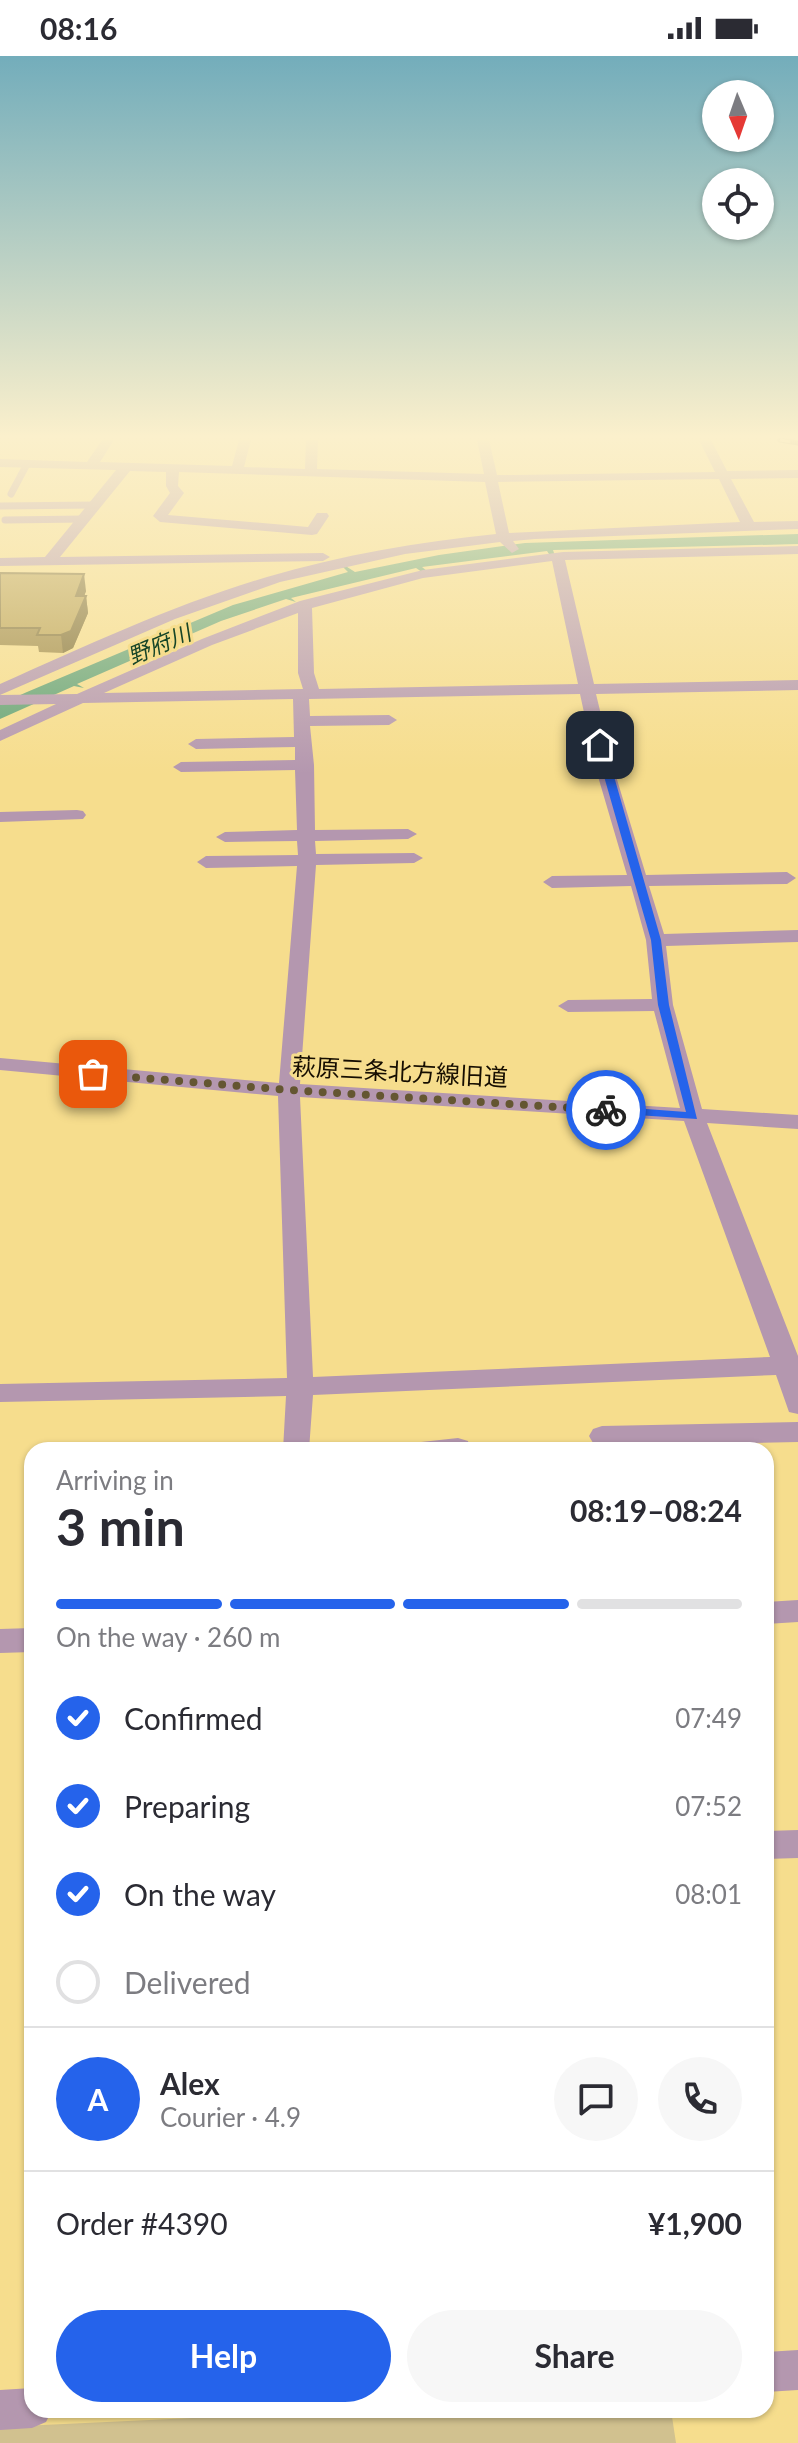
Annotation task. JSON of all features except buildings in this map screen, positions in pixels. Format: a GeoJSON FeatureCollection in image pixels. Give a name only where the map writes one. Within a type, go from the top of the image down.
{"type":"FeatureCollection","features":[{"type":"Feature","properties":{"kind":"street"},"geometry":{"type":"LineString","coordinates":[[49,561],[57,551]]}},
{"type":"Feature","properties":{"kind":"street"},"geometry":{"type":"LineString","coordinates":[[0,562],[82,561],[162,551]]}},
{"type":"Feature","properties":{"kind":"street"},"geometry":{"type":"LineString","coordinates":[[276,551],[301,558],[340,557],[353,560]]}},
{"type":"Feature","properties":{"kind":"street"},"geometry":{"type":"LineString","coordinates":[[300,551],[301,558]]}},
{"type":"Feature","properties":{"kind":"street"},"geometry":{"type":"LineString","coordinates":[[0,690],[198,605],[276,579],[395,551]]}},
{"type":"Feature","properties":{"kind":"street"},"geometry":{"type":"LineString","coordinates":[[514,551],[521,560]]}},
{"type":"Feature","properties":{"kind":"street"},"geometry":{"type":"LineString","coordinates":[[0,736],[73,699],[187,649],[305,604],[426,573],[521,560],[756,551]]}},
{"type":"Feature","properties":{"kind":"street"},"geometry":{"type":"LineString","coordinates":[[558,558],[606,773],[656,940],[663,1005],[693,1116],[792,1365],[798,1405]]}},
{"type":"Feature","properties":{"kind":"street"},"geometry":{"type":"LineString","coordinates":[[70,578],[79,575],[82,561]]}},
{"type":"Feature","properties":{"kind":"street"},"geometry":{"type":"LineString","coordinates":[[297,1442],[300,1387],[289,1090],[307,860],[305,604]]}},
{"type":"Feature","properties":{"kind":"street"},"geometry":{"type":"LineString","coordinates":[[0,700],[798,685]]}},
{"type":"Feature","properties":{"kind":"street"},"geometry":{"type":"LineString","coordinates":[[196,744],[389,720]]}},
{"type":"Feature","properties":{"kind":"street"},"geometry":{"type":"LineString","coordinates":[[181,767],[306,765]]}},
{"type":"Feature","properties":{"kind":"street"},"geometry":{"type":"LineString","coordinates":[[0,817],[77,815]]}},
{"type":"Feature","properties":{"kind":"street"},"geometry":{"type":"LineString","coordinates":[[225,837],[408,834]]}},
{"type":"Feature","properties":{"kind":"street"},"geometry":{"type":"LineString","coordinates":[[206,862],[414,858]]}},
{"type":"Feature","properties":{"kind":"street"},"geometry":{"type":"LineString","coordinates":[[552,882],[787,878]]}},
{"type":"Feature","properties":{"kind":"street"},"geometry":{"type":"LineString","coordinates":[[656,940],[798,936]]}},
{"type":"Feature","properties":{"kind":"street"},"geometry":{"type":"LineString","coordinates":[[568,1006],[663,1005]]}},
{"type":"Feature","properties":{"kind":"street","name":"萩原三条北方線旧道"},"geometry":{"type":"LineString","coordinates":[[0,1064],[289,1090],[798,1122]]}},
{"type":"Feature","properties":{"kind":"street"},"geometry":{"type":"LineString","coordinates":[[0,1393],[300,1387],[792,1365]]}},
{"type":"Feature","properties":{"kind":"street"},"geometry":{"type":"LineString","coordinates":[[602,1436],[798,1432]]}},
{"type":"Feature","properties":{"kind":"street"},"geometry":{"type":"LineString","coordinates":[[774,1612],[798,1611]]}},
{"type":"Feature","properties":{"kind":"street"},"geometry":{"type":"LineString","coordinates":[[0,1641],[24,1640]]}},
{"type":"Feature","properties":{"kind":"street"},"geometry":{"type":"LineString","coordinates":[[774,1845],[798,1844]]}},
{"type":"Feature","properties":{"kind":"street"},"geometry":{"type":"LineString","coordinates":[[774,2372],[798,2370]]}},
{"type":"Feature","properties":{"kind":"street"},"geometry":{"type":"LineString","coordinates":[[0,2410],[24,2408]]}},
{"type":"Feature","properties":{"kind":"shaded area"},"geometry":{"type":"Polygon","coordinates":[[[191,2418],[672,2418],[676,2443],[0,2443],[0,2427],[191,2418]]]}},
{"type":"Feature","properties":{"kind":"water","name":"野府川"},"geometry":{"type":"Polygon","coordinates":[[[465,551],[544,551],[422,567],[427,571],[422,572],[416,568],[291,598],[296,602],[286,599],[221,621],[77,684],[84,688],[74,686],[0,719],[0,704],[233,605],[348,572],[344,565],[355,572],[465,551]]]}},
{"type":"Feature","properties":{"kind":"way so far"},"geometry":{"type":"LineString","coordinates":[[93,1074],[606,1110]]}},
{"type":"Feature","properties":{"kind":"route"},"geometry":{"type":"LineString","coordinates":[[600,745],[656,940],[663,1005],[693,1116],[606,1110]]}}]}
